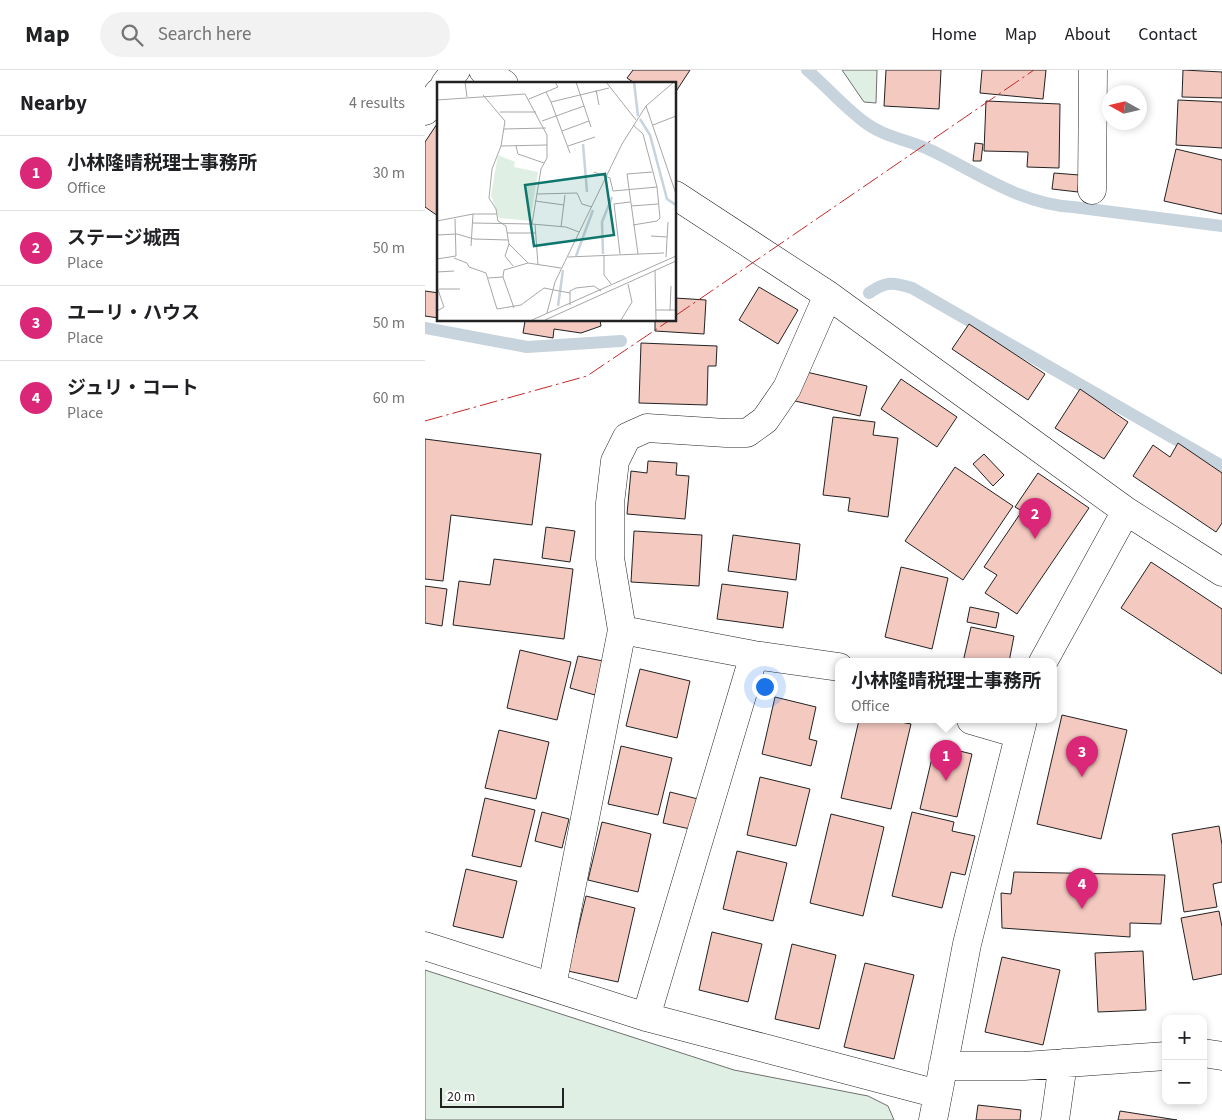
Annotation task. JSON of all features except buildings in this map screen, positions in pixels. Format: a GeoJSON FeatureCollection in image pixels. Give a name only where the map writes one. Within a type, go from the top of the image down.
{"type":"FeatureCollection","features":[{"type":"Feature","properties":{"kind":"street"},"geometry":{"type":"LineString","coordinates":[[446,82],[455,70]]}},
{"type":"Feature","properties":{"kind":"street"},"geometry":{"type":"LineString","coordinates":[[483,70],[501,82]]}},
{"type":"Feature","properties":{"kind":"street"},"geometry":{"type":"LineString","coordinates":[[1092,190],[1093,70]]}},
{"type":"Feature","properties":{"kind":"street"},"geometry":{"type":"LineString","coordinates":[[425,111],[437,95]]}},
{"type":"Feature","properties":{"kind":"street"},"geometry":{"type":"LineString","coordinates":[[676,196],[827,295],[1126,511],[1222,572]]}},
{"type":"Feature","properties":{"kind":"street"},"geometry":{"type":"LineString","coordinates":[[552,986],[622,630],[610,558],[610,503],[615,462],[627,437],[647,428],[747,433],[765,420],[787,388],[827,295]]}},
{"type":"Feature","properties":{"kind":"street"},"geometry":{"type":"LineString","coordinates":[[1045,658],[1126,511]]}},
{"type":"Feature","properties":{"kind":"street"},"geometry":{"type":"LineString","coordinates":[[622,630],[754,655],[835,666]]}},
{"type":"Feature","properties":{"kind":"street"},"geometry":{"type":"LineString","coordinates":[[646,1016],[754,655]]}},
{"type":"Feature","properties":{"kind":"street"},"geometry":{"type":"LineString","coordinates":[[425,946],[935,1107],[967,944],[1021,727],[992,723]]}},
{"type":"Feature","properties":{"kind":"street"},"geometry":{"type":"LineString","coordinates":[[1207,1054],[1222,1056]]}},
{"type":"Feature","properties":{"kind":"street"},"geometry":{"type":"LineString","coordinates":[[943,1066],[1024,1066],[1162,1056]]}},
{"type":"Feature","properties":{"kind":"street"},"geometry":{"type":"LineString","coordinates":[[1055,1120],[1063,1063]]}},
{"type":"Feature","properties":{"kind":"green space"},"geometry":{"type":"Polygon","coordinates":[[[842,70],[877,70],[876,103],[864,102],[842,70]]]}},
{"type":"Feature","properties":{"kind":"green space"},"geometry":{"type":"Polygon","coordinates":[[[425,970],[734,1070],[868,1096],[888,1106],[894,1120],[425,1120],[425,970]]]}},
{"type":"Feature","properties":{"kind":"waterway"},"geometry":{"type":"LineString","coordinates":[[807,70],[848,109],[870,126],[885,134],[926,148],[1015,193],[1053,205],[1222,226]]}},
{"type":"Feature","properties":{"kind":"waterway"},"geometry":{"type":"LineString","coordinates":[[869,293],[880,286],[890,284],[912,288],[1222,466]]}},
{"type":"Feature","properties":{"kind":"waterway"},"geometry":{"type":"LineString","coordinates":[[425,328],[527,347],[621,341]]}},
{"type":"Feature","properties":{"kind":"power"},"geometry":{"type":"LineString","coordinates":[[676,315],[1034,70]]}},
{"type":"Feature","properties":{"kind":"power"},"geometry":{"type":"LineString","coordinates":[[425,421],[587,376],[669,321]]}},
{"type":"Feature","properties":{"kind":"place","name":"ステージ城西"},"geometry":{"type":"Point","coordinates":[1035,539]}},
{"type":"Feature","properties":{"kind":"place","name":"ユーリ・ハウス"},"geometry":{"type":"Point","coordinates":[1082,777]}},
{"type":"Feature","properties":{"kind":"place","name":"小林隆晴税理士事務所"},"geometry":{"type":"Point","coordinates":[946,781]}},
{"type":"Feature","properties":{"kind":"place","name":"ジュリ・コート"},"geometry":{"type":"Point","coordinates":[1082,909]}}]}
